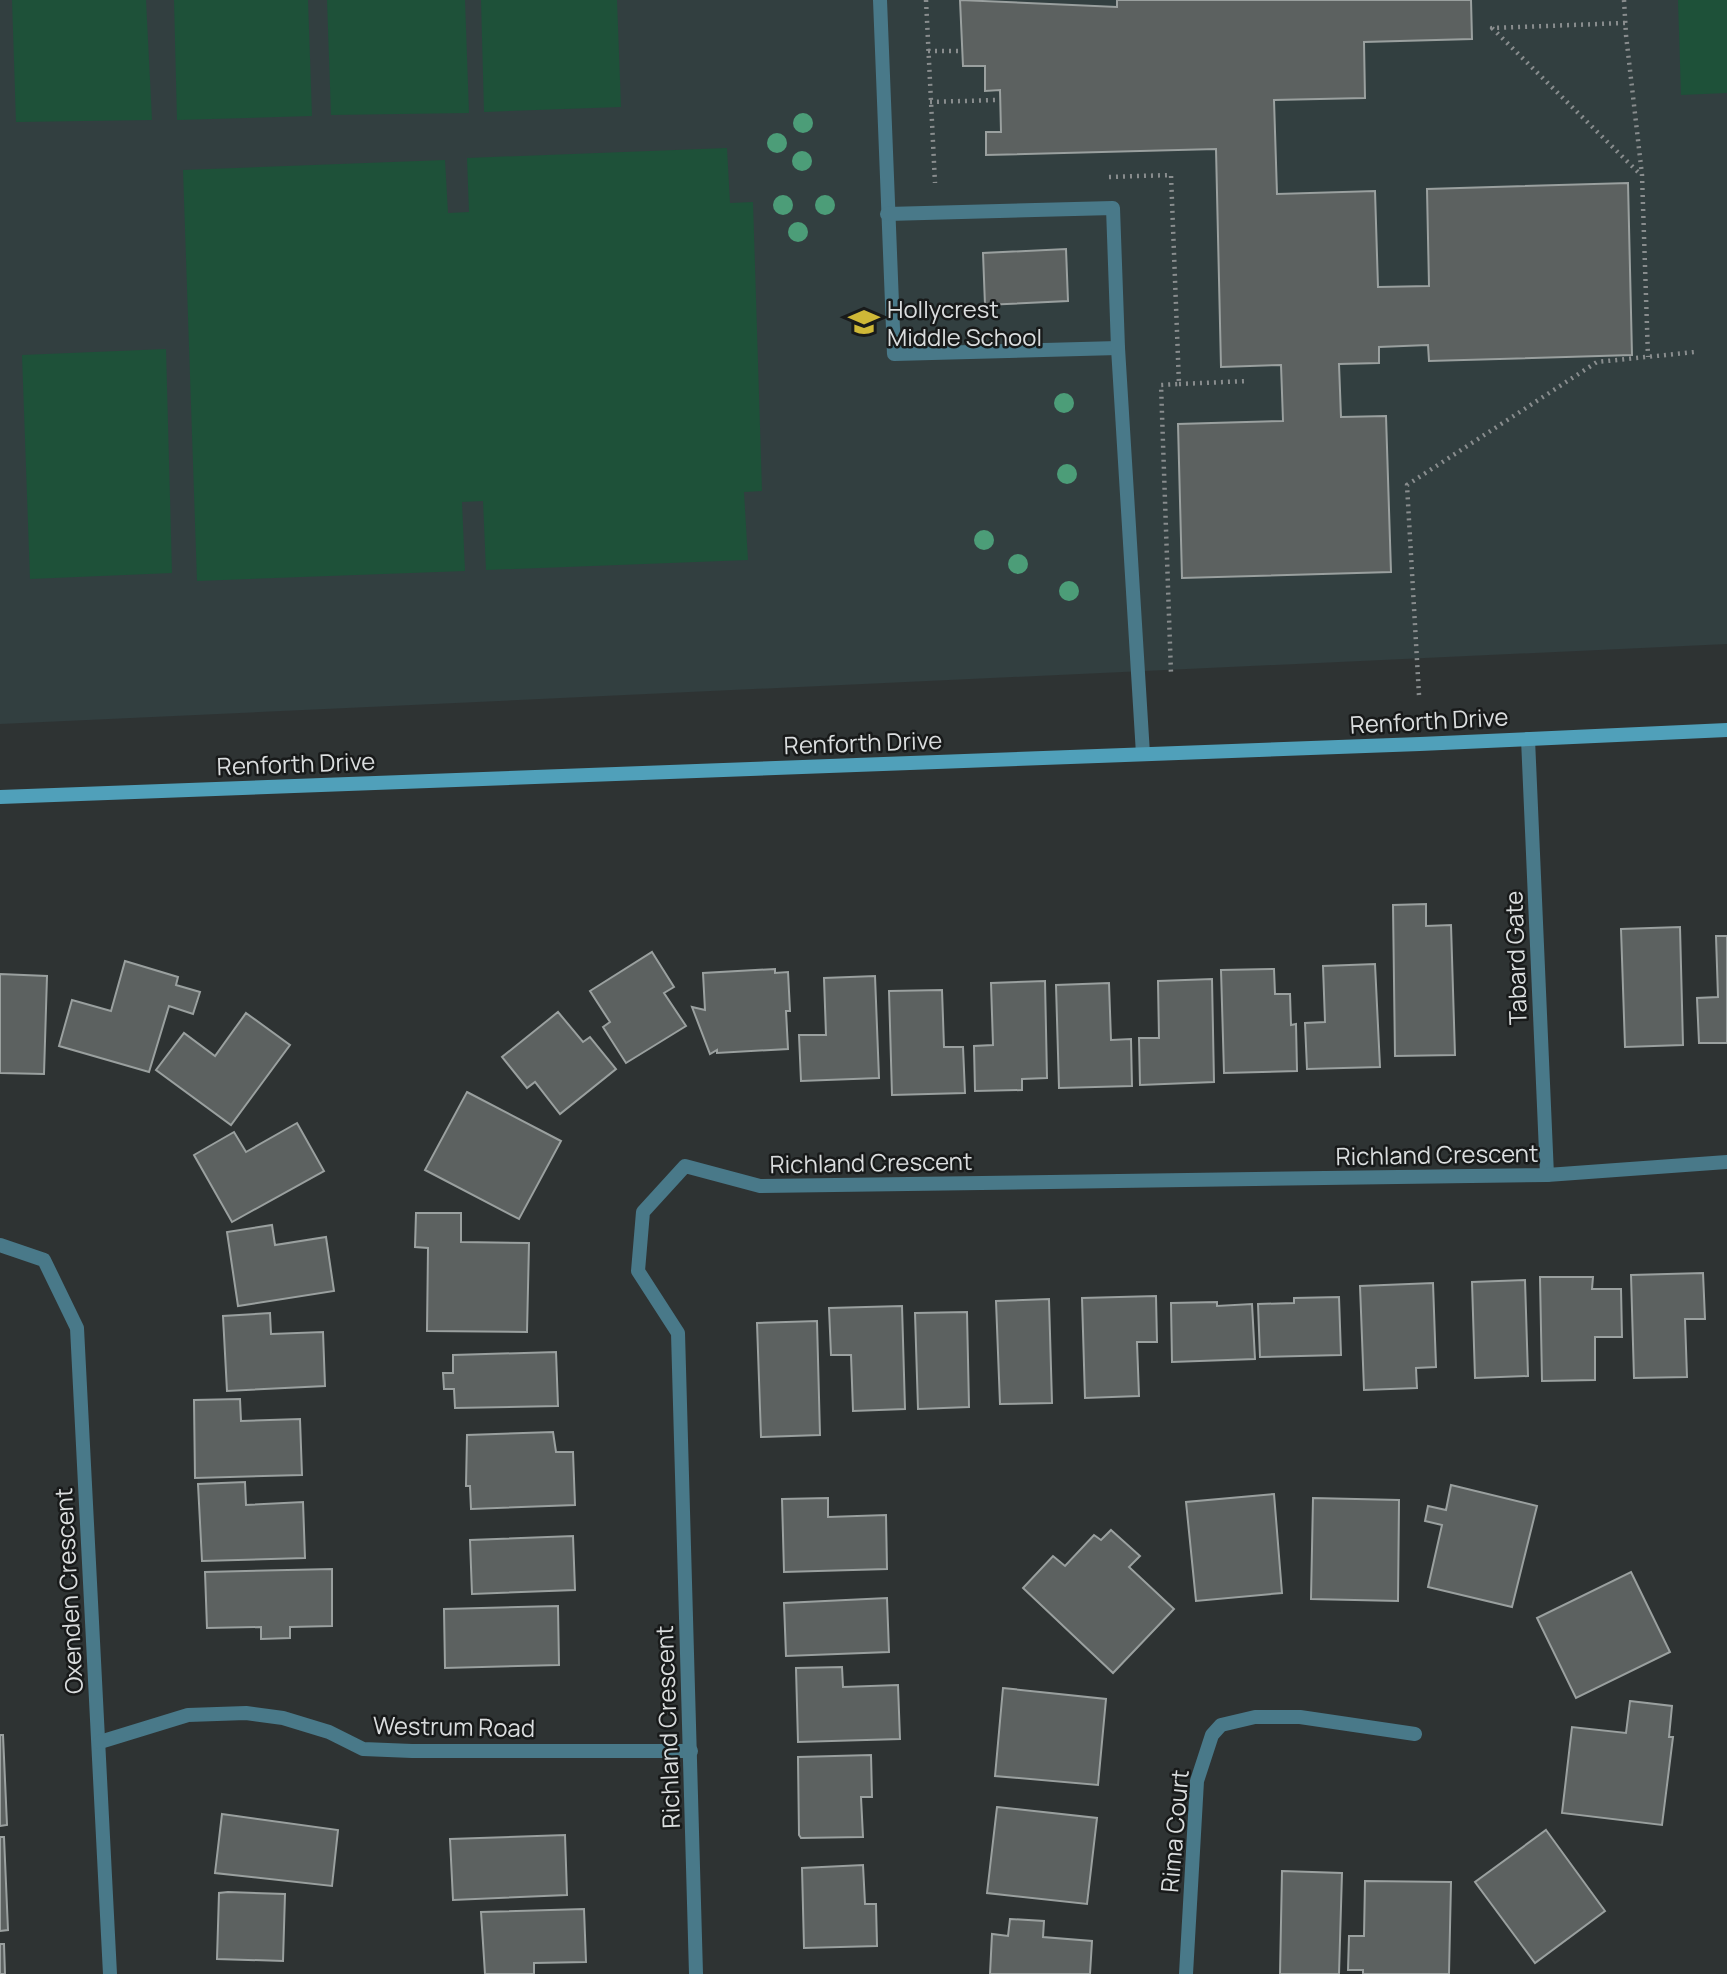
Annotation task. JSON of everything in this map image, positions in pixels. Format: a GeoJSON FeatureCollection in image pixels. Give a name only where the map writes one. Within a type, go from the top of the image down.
{"type":"FeatureCollection","features":[{"type":"Feature","properties":{"kind":"main road","name":"Renforth Drive"},"geometry":{"type":"LineString","coordinates":[[0,797],[1727,730]]}},
{"type":"Feature","properties":{"kind":"street"},"geometry":{"type":"LineString","coordinates":[[880,0],[894,354],[1118,348]]}},
{"type":"Feature","properties":{"kind":"street"},"geometry":{"type":"LineString","coordinates":[[887,214],[1113,208],[1118,348],[1143,754]]}},
{"type":"Feature","properties":{"kind":"street","name":"Tabard Gate"},"geometry":{"type":"LineString","coordinates":[[1528,739],[1547,1175]]}},
{"type":"Feature","properties":{"kind":"street","name":"Richland Crescent"},"geometry":{"type":"LineString","coordinates":[[696,1974],[678,1333],[638,1271],[643,1212],[685,1166],[760,1186],[1547,1175],[1727,1162]]}},
{"type":"Feature","properties":{"kind":"street","name":"Oxenden Crescent"},"geometry":{"type":"LineString","coordinates":[[0,1244],[44,1260],[76,1328],[100,1742],[110,1974]]}},
{"type":"Feature","properties":{"kind":"street","name":"Westrum Road"},"geometry":{"type":"LineString","coordinates":[[100,1742],[188,1715],[246,1713],[283,1718],[329,1732],[362,1749],[691,1751]]}},
{"type":"Feature","properties":{"kind":"street","name":"Rima Court"},"geometry":{"type":"LineString","coordinates":[[1186,1974],[1197,1781],[1212,1735],[1221,1725],[1255,1717],[1300,1717],[1415,1734]]}},
{"type":"Feature","properties":{"kind":"path"},"geometry":{"type":"LineString","coordinates":[[1624,0],[1642,175],[1648,357]]}},
{"type":"Feature","properties":{"kind":"path"},"geometry":{"type":"LineString","coordinates":[[1625,23],[1492,28],[1642,175]]}},
{"type":"Feature","properties":{"kind":"path"},"geometry":{"type":"LineString","coordinates":[[928,51],[962,51]]}},
{"type":"Feature","properties":{"kind":"path"},"geometry":{"type":"LineString","coordinates":[[930,102],[996,100]]}},
{"type":"Feature","properties":{"kind":"path"},"geometry":{"type":"LineString","coordinates":[[1419,695],[1407,485],[1597,362],[1695,352]]}},
{"type":"Feature","properties":{"kind":"path"},"geometry":{"type":"LineString","coordinates":[[1179,384],[1248,381]]}},
{"type":"Feature","properties":{"kind":"shaded area","name":"Hollycrest Middle School"},"geometry":{"type":"Polygon","coordinates":[[[0,0],[1727,0],[1727,644],[0,724],[0,0]]]}},
{"type":"Feature","properties":{"kind":"green space"},"geometry":{"type":"Polygon","coordinates":[[[12,0],[146,0],[152,120],[16,122],[12,0]]]}},
{"type":"Feature","properties":{"kind":"green space"},"geometry":{"type":"Polygon","coordinates":[[[174,0],[308,0],[312,116],[177,120],[174,0]]]}},
{"type":"Feature","properties":{"kind":"green space"},"geometry":{"type":"Polygon","coordinates":[[[327,0],[465,0],[469,113],[331,115],[327,0]]]}},
{"type":"Feature","properties":{"kind":"green space"},"geometry":{"type":"Polygon","coordinates":[[[481,0],[617,0],[621,107],[484,112],[481,0]]]}},
{"type":"Feature","properties":{"kind":"green space"},"geometry":{"type":"Polygon","coordinates":[[[1678,0],[1727,0],[1727,93],[1681,95],[1678,0]]]}},
{"type":"Feature","properties":{"kind":"green space"},"geometry":{"type":"Polygon","coordinates":[[[727,148],[730,203],[753,202],[762,491],[744,492],[748,560],[486,570],[483,501],[462,502],[465,571],[197,581],[183,170],[445,160],[448,213],[469,212],[467,158],[727,148]]]}},
{"type":"Feature","properties":{"kind":"green space"},"geometry":{"type":"Polygon","coordinates":[[[166,349],[172,573],[30,579],[22,355],[166,349]]]}},
{"type":"Feature","properties":{"kind":"building"},"geometry":{"type":"Polygon","coordinates":[[[960,0],[1117,7],[1117,0],[1471,0],[1472,39],[1364,42],[1365,98],[1274,100],[1277,194],[1375,191],[1378,287],[1429,286],[1427,189],[1628,183],[1632,355],[1429,361],[1428,345],[1379,347],[1379,363],[1339,364],[1341,417],[1386,416],[1391,572],[1182,578],[1178,424],[1283,421],[1281,365],[1221,367],[1216,149],[986,155],[986,132],[1001,132],[1000,90],[985,91],[985,66],[963,66],[960,0]]]}},
{"type":"Feature","properties":{"kind":"building"},"geometry":{"type":"Polygon","coordinates":[[[1066,249],[1068,301],[985,305],[983,253],[1066,249]]]}},
{"type":"Feature","properties":{"kind":"building"},"geometry":{"type":"Polygon","coordinates":[[[1426,904],[1426,926],[1451,925],[1455,1055],[1395,1056],[1393,905],[1426,904]]]}},
{"type":"Feature","properties":{"kind":"building"},"geometry":{"type":"Polygon","coordinates":[[[1680,927],[1683,1045],[1625,1047],[1621,929],[1680,927]]]}},
{"type":"Feature","properties":{"kind":"building"},"geometry":{"type":"Polygon","coordinates":[[[1716,936],[1727,936],[1727,1043],[1699,1043],[1697,998],[1718,997],[1716,936]]]}},
{"type":"Feature","properties":{"kind":"building"},"geometry":{"type":"Polygon","coordinates":[[[652,952],[674,987],[664,993],[686,1026],[626,1063],[603,1027],[610,1022],[590,991],[652,952]]]}},
{"type":"Feature","properties":{"kind":"building"},"geometry":{"type":"Polygon","coordinates":[[[125,961],[178,977],[176,985],[200,992],[193,1014],[169,1006],[149,1072],[59,1046],[72,1000],[111,1011],[125,961]]]}},
{"type":"Feature","properties":{"kind":"building"},"geometry":{"type":"Polygon","coordinates":[[[1375,964],[1380,1067],[1307,1069],[1305,1023],[1325,1022],[1323,966],[1375,964]]]}},
{"type":"Feature","properties":{"kind":"building"},"geometry":{"type":"Polygon","coordinates":[[[775,969],[775,973],[788,972],[788,1049],[717,1053],[717,1050],[710,1054],[692,1007],[705,1010],[703,973],[775,969]]]}},
{"type":"Feature","properties":{"kind":"building"},"geometry":{"type":"Polygon","coordinates":[[[1274,969],[1275,994],[1290,994],[1291,1025],[1296,1024],[1297,1071],[1224,1073],[1221,970],[1274,969]]]}},
{"type":"Feature","properties":{"kind":"building"},"geometry":{"type":"Polygon","coordinates":[[[0,974],[47,976],[44,1074],[0,1073],[0,974]]]}},
{"type":"Feature","properties":{"kind":"building"},"geometry":{"type":"Polygon","coordinates":[[[875,976],[879,1078],[801,1081],[799,1035],[826,1035],[824,978],[875,976]]]}},
{"type":"Feature","properties":{"kind":"building"},"geometry":{"type":"Polygon","coordinates":[[[1212,979],[1214,1082],[1140,1085],[1139,1038],[1159,1038],[1158,981],[1212,979]]]}},
{"type":"Feature","properties":{"kind":"building"},"geometry":{"type":"Polygon","coordinates":[[[1045,981],[1047,1078],[1022,1079],[1022,1090],[975,1091],[974,1046],[993,1045],[991,983],[1045,981]]]}},
{"type":"Feature","properties":{"kind":"building"},"geometry":{"type":"Polygon","coordinates":[[[1109,983],[1111,1040],[1131,1039],[1132,1086],[1059,1088],[1056,985],[1109,983]]]}},
{"type":"Feature","properties":{"kind":"building"},"geometry":{"type":"Polygon","coordinates":[[[942,990],[944,1047],[963,1047],[965,1093],[892,1095],[889,991],[942,990]]]}},
{"type":"Feature","properties":{"kind":"building"},"geometry":{"type":"Polygon","coordinates":[[[558,1012],[583,1042],[590,1037],[616,1069],[560,1114],[535,1082],[527,1088],[502,1057],[558,1012]]]}},
{"type":"Feature","properties":{"kind":"building"},"geometry":{"type":"Polygon","coordinates":[[[246,1013],[290,1045],[231,1125],[156,1070],[184,1033],[215,1056],[246,1013]]]}},
{"type":"Feature","properties":{"kind":"building"},"geometry":{"type":"Polygon","coordinates":[[[467,1092],[561,1141],[519,1219],[425,1170],[467,1092]]]}},
{"type":"Feature","properties":{"kind":"building"},"geometry":{"type":"Polygon","coordinates":[[[297,1123],[324,1171],[232,1222],[194,1155],[234,1132],[246,1152],[297,1123]]]}},
{"type":"Feature","properties":{"kind":"building"},"geometry":{"type":"Polygon","coordinates":[[[416,1213],[461,1213],[461,1242],[529,1243],[527,1332],[427,1331],[428,1248],[415,1247],[416,1213]]]}},
{"type":"Feature","properties":{"kind":"building"},"geometry":{"type":"Polygon","coordinates":[[[272,1225],[275,1245],[326,1237],[334,1291],[238,1306],[227,1232],[272,1225]]]}},
{"type":"Feature","properties":{"kind":"building"},"geometry":{"type":"Polygon","coordinates":[[[1703,1273],[1705,1319],[1685,1319],[1687,1377],[1634,1378],[1631,1275],[1703,1273]]]}},
{"type":"Feature","properties":{"kind":"building"},"geometry":{"type":"Polygon","coordinates":[[[1540,1277],[1593,1277],[1592,1289],[1621,1289],[1622,1337],[1595,1337],[1595,1380],[1542,1381],[1540,1277]]]}},
{"type":"Feature","properties":{"kind":"building"},"geometry":{"type":"Polygon","coordinates":[[[1525,1280],[1528,1376],[1475,1378],[1472,1282],[1525,1280]]]}},
{"type":"Feature","properties":{"kind":"building"},"geometry":{"type":"Polygon","coordinates":[[[1433,1283],[1436,1367],[1416,1368],[1417,1388],[1364,1390],[1360,1286],[1433,1283]]]}},
{"type":"Feature","properties":{"kind":"building"},"geometry":{"type":"Polygon","coordinates":[[[1156,1296],[1157,1342],[1137,1342],[1139,1396],[1085,1398],[1082,1298],[1156,1296]]]}},
{"type":"Feature","properties":{"kind":"building"},"geometry":{"type":"Polygon","coordinates":[[[1339,1297],[1341,1355],[1260,1357],[1258,1304],[1294,1303],[1294,1298],[1339,1297]]]}},
{"type":"Feature","properties":{"kind":"building"},"geometry":{"type":"Polygon","coordinates":[[[1049,1299],[1052,1403],[1000,1404],[996,1301],[1049,1299]]]}},
{"type":"Feature","properties":{"kind":"building"},"geometry":{"type":"Polygon","coordinates":[[[1217,1302],[1217,1306],[1252,1304],[1255,1359],[1172,1362],[1171,1303],[1217,1302]]]}},
{"type":"Feature","properties":{"kind":"building"},"geometry":{"type":"Polygon","coordinates":[[[902,1306],[905,1409],[853,1411],[851,1355],[831,1355],[829,1308],[902,1306]]]}},
{"type":"Feature","properties":{"kind":"building"},"geometry":{"type":"Polygon","coordinates":[[[967,1312],[969,1407],[918,1409],[915,1313],[967,1312]]]}},
{"type":"Feature","properties":{"kind":"building"},"geometry":{"type":"Polygon","coordinates":[[[270,1313],[271,1334],[323,1332],[325,1386],[227,1391],[223,1316],[270,1313]]]}},
{"type":"Feature","properties":{"kind":"building"},"geometry":{"type":"Polygon","coordinates":[[[817,1321],[820,1435],[761,1437],[757,1323],[817,1321]]]}},
{"type":"Feature","properties":{"kind":"building"},"geometry":{"type":"Polygon","coordinates":[[[556,1352],[558,1406],[455,1408],[454,1389],[444,1389],[443,1373],[453,1373],[453,1355],[556,1352]]]}},
{"type":"Feature","properties":{"kind":"building"},"geometry":{"type":"Polygon","coordinates":[[[240,1399],[241,1421],[300,1419],[302,1475],[195,1478],[194,1400],[240,1399]]]}},
{"type":"Feature","properties":{"kind":"building"},"geometry":{"type":"Polygon","coordinates":[[[553,1432],[556,1452],[573,1452],[575,1505],[471,1509],[470,1486],[466,1486],[467,1435],[553,1432]]]}},
{"type":"Feature","properties":{"kind":"building"},"geometry":{"type":"Polygon","coordinates":[[[245,1482],[246,1505],[303,1502],[305,1558],[202,1561],[198,1484],[245,1482]]]}},
{"type":"Feature","properties":{"kind":"building"},"geometry":{"type":"Polygon","coordinates":[[[1451,1485],[1537,1506],[1512,1607],[1428,1587],[1442,1525],[1425,1521],[1428,1506],[1446,1510],[1451,1485]]]}},
{"type":"Feature","properties":{"kind":"building"},"geometry":{"type":"Polygon","coordinates":[[[1274,1494],[1282,1593],[1196,1601],[1186,1502],[1274,1494]]]}},
{"type":"Feature","properties":{"kind":"building"},"geometry":{"type":"Polygon","coordinates":[[[828,1498],[828,1517],[886,1515],[887,1569],[784,1572],[782,1499],[828,1498]]]}},
{"type":"Feature","properties":{"kind":"building"},"geometry":{"type":"Polygon","coordinates":[[[1313,1498],[1399,1500],[1398,1601],[1311,1599],[1313,1498]]]}},
{"type":"Feature","properties":{"kind":"building"},"geometry":{"type":"Polygon","coordinates":[[[1111,1530],[1140,1556],[1129,1567],[1174,1609],[1113,1673],[1023,1588],[1053,1556],[1065,1566],[1094,1535],[1101,1540],[1111,1530]]]}},
{"type":"Feature","properties":{"kind":"building"},"geometry":{"type":"Polygon","coordinates":[[[573,1536],[575,1590],[472,1594],[470,1540],[573,1536]]]}},
{"type":"Feature","properties":{"kind":"building"},"geometry":{"type":"Polygon","coordinates":[[[332,1569],[332,1626],[290,1627],[290,1638],[261,1639],[261,1627],[207,1628],[205,1572],[332,1569]]]}},
{"type":"Feature","properties":{"kind":"building"},"geometry":{"type":"Polygon","coordinates":[[[1631,1572],[1670,1652],[1576,1698],[1537,1618],[1631,1572]]]}},
{"type":"Feature","properties":{"kind":"building"},"geometry":{"type":"Polygon","coordinates":[[[887,1598],[889,1652],[786,1656],[784,1603],[887,1598]]]}},
{"type":"Feature","properties":{"kind":"building"},"geometry":{"type":"Polygon","coordinates":[[[558,1606],[559,1665],[445,1668],[444,1609],[558,1606]]]}},
{"type":"Feature","properties":{"kind":"building"},"geometry":{"type":"Polygon","coordinates":[[[842,1667],[843,1687],[898,1685],[900,1739],[798,1742],[796,1668],[842,1667]]]}},
{"type":"Feature","properties":{"kind":"building"},"geometry":{"type":"Polygon","coordinates":[[[1003,1688],[1106,1699],[1098,1785],[995,1776],[1003,1688]]]}},
{"type":"Feature","properties":{"kind":"building"},"geometry":{"type":"Polygon","coordinates":[[[1630,1701],[1672,1706],[1669,1737],[1673,1737],[1662,1825],[1562,1813],[1572,1727],[1626,1733],[1630,1701]]]}},
{"type":"Feature","properties":{"kind":"building"},"geometry":{"type":"Polygon","coordinates":[[[0,1735],[3,1735],[7,1825],[0,1826],[0,1735]]]}},
{"type":"Feature","properties":{"kind":"building"},"geometry":{"type":"Polygon","coordinates":[[[871,1755],[872,1797],[861,1797],[863,1837],[801,1838],[798,1757],[871,1755]]]}},
{"type":"Feature","properties":{"kind":"building"},"geometry":{"type":"Polygon","coordinates":[[[997,1807],[1097,1818],[1087,1904],[987,1893],[997,1807]]]}},
{"type":"Feature","properties":{"kind":"building"},"geometry":{"type":"Polygon","coordinates":[[[222,1814],[338,1830],[332,1886],[215,1873],[222,1814]]]}},
{"type":"Feature","properties":{"kind":"building"},"geometry":{"type":"Polygon","coordinates":[[[1546,1830],[1605,1911],[1535,1963],[1475,1882],[1546,1830]]]}},
{"type":"Feature","properties":{"kind":"building"},"geometry":{"type":"Polygon","coordinates":[[[565,1835],[567,1895],[453,1900],[450,1839],[565,1835]]]}},
{"type":"Feature","properties":{"kind":"building"},"geometry":{"type":"Polygon","coordinates":[[[0,1837],[4,1837],[8,1930],[0,1931],[0,1837]]]}},
{"type":"Feature","properties":{"kind":"building"},"geometry":{"type":"Polygon","coordinates":[[[863,1865],[865,1904],[876,1904],[877,1946],[804,1948],[802,1868],[863,1865]]]}},
{"type":"Feature","properties":{"kind":"building"},"geometry":{"type":"Polygon","coordinates":[[[1282,1871],[1342,1873],[1339,1974],[1280,1974],[1282,1871]]]}},
{"type":"Feature","properties":{"kind":"building"},"geometry":{"type":"Polygon","coordinates":[[[1365,1881],[1451,1882],[1449,1974],[1363,1974],[1363,1970],[1348,1970],[1349,1936],[1364,1936],[1365,1881]]]}},
{"type":"Feature","properties":{"kind":"building"},"geometry":{"type":"Polygon","coordinates":[[[219,1893],[285,1894],[283,1961],[217,1959],[219,1893]]]}},
{"type":"Feature","properties":{"kind":"building"},"geometry":{"type":"Polygon","coordinates":[[[584,1909],[586,1962],[534,1963],[534,1974],[485,1974],[481,1912],[584,1909]]]}},
{"type":"Feature","properties":{"kind":"building"},"geometry":{"type":"Polygon","coordinates":[[[1010,1919],[1044,1921],[1043,1937],[1092,1941],[1090,1974],[990,1974],[992,1934],[1008,1936],[1010,1919]]]}},
{"type":"Feature","properties":{"kind":"building"},"geometry":{"type":"Polygon","coordinates":[[[0,1944],[4,1944],[5,1974],[0,1974],[0,1944]]]}},
{"type":"Feature","properties":{"kind":"place","name":"Hollycrest Middle School"},"geometry":{"type":"Point","coordinates":[864,322]}}]}
